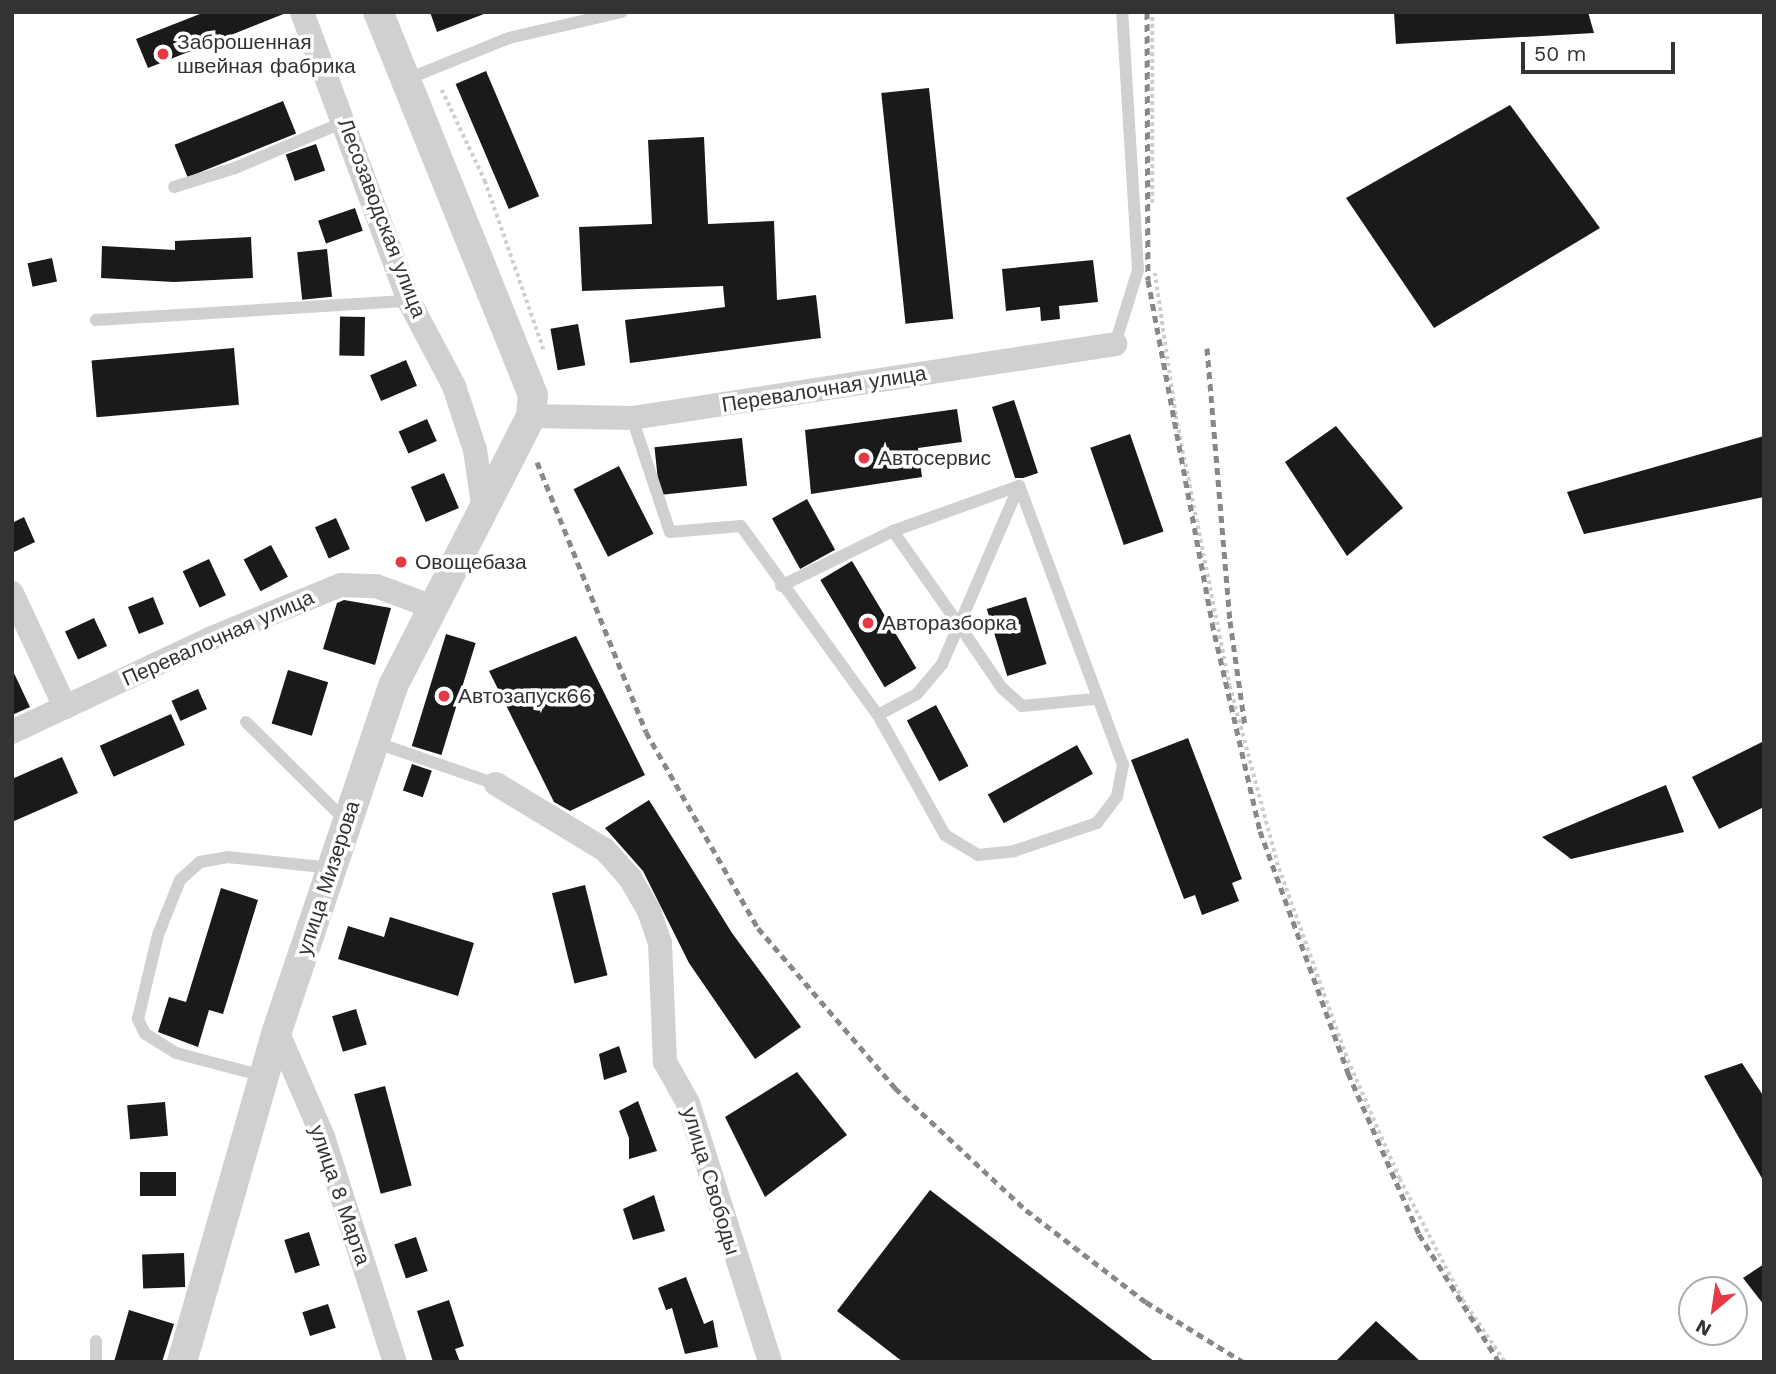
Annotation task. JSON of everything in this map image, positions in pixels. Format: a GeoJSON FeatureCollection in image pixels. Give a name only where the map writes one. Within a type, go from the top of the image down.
{"type":"FeatureCollection","features":[{"type":"Feature","properties":{"kind":"street","name":"Лесозаводская улица"},"geometry":{"type":"LineString","coordinates":[[302,12],[345,121],[409,301],[454,386],[475,450],[483,504]]}},
{"type":"Feature","properties":{"kind":"street"},"geometry":{"type":"LineString","coordinates":[[378,12],[533,395],[531,416]]}},
{"type":"Feature","properties":{"kind":"street","name":"Перевалочная улица"},"geometry":{"type":"LineString","coordinates":[[531,416],[632,418],[1115,344]]}},
{"type":"Feature","properties":{"kind":"street","name":"улица Мизерова"},"geometry":{"type":"LineString","coordinates":[[182,1362],[277,1031],[394,684],[430,606],[531,416]]}},
{"type":"Feature","properties":{"kind":"street","name":"Перевалочная улица"},"geometry":{"type":"LineString","coordinates":[[12,732],[214,637],[341,585],[376,586],[430,606]]}},
{"type":"Feature","properties":{"kind":"street"},"geometry":{"type":"LineString","coordinates":[[12,593],[65,707]]}},
{"type":"Feature","properties":{"kind":"street","name":"улица Свободы"},"geometry":{"type":"LineString","coordinates":[[496,784],[605,850],[630,877],[649,911],[660,943],[665,1062],[688,1102],[770,1362]]}},
{"type":"Feature","properties":{"kind":"street","name":"улица 8 Марта"},"geometry":{"type":"LineString","coordinates":[[277,1031],[323,1137],[395,1362]]}},
{"type":"Feature","properties":{"kind":"lane"},"geometry":{"type":"LineString","coordinates":[[404,80],[509,38],[622,12]]}},
{"type":"Feature","properties":{"kind":"lane"},"geometry":{"type":"LineString","coordinates":[[1115,344],[1138,270],[1122,12]]}},
{"type":"Feature","properties":{"kind":"lane"},"geometry":{"type":"LineString","coordinates":[[174,187],[235,168],[345,121]]}},
{"type":"Feature","properties":{"kind":"lane"},"geometry":{"type":"LineString","coordinates":[[96,320],[409,301]]}},
{"type":"Feature","properties":{"kind":"lane"},"geometry":{"type":"LineString","coordinates":[[632,418],[670,532],[741,526],[781,586],[878,715],[945,835],[978,855],[1014,851],[1097,823],[1117,796],[1123,765],[1096,699],[1019,486]]}},
{"type":"Feature","properties":{"kind":"lane"},"geometry":{"type":"LineString","coordinates":[[781,586],[893,531],[1019,486]]}},
{"type":"Feature","properties":{"kind":"lane"},"geometry":{"type":"LineString","coordinates":[[878,715],[917,694],[942,664],[1019,486]]}},
{"type":"Feature","properties":{"kind":"lane"},"geometry":{"type":"LineString","coordinates":[[893,531],[1002,688],[1022,706],[1096,699]]}},
{"type":"Feature","properties":{"kind":"lane"},"geometry":{"type":"LineString","coordinates":[[246,722],[335,810],[348,816]]}},
{"type":"Feature","properties":{"kind":"lane"},"geometry":{"type":"LineString","coordinates":[[374,742],[496,784]]}},
{"type":"Feature","properties":{"kind":"lane"},"geometry":{"type":"LineString","coordinates":[[265,1077],[176,1053],[145,1034],[138,1018],[159,935],[180,880],[200,862],[227,857],[331,868]]}},
{"type":"Feature","properties":{"kind":"lane"},"geometry":{"type":"LineString","coordinates":[[96,1341],[96,1362]]}},
{"type":"Feature","properties":{"kind":"path"},"geometry":{"type":"LineString","coordinates":[[1152,207],[1153,12]]}},
{"type":"Feature","properties":{"kind":"path"},"geometry":{"type":"LineString","coordinates":[[1154,271],[1176,416],[1230,687],[1277,862],[1348,1060],[1400,1179],[1463,1300],[1505,1362]]}},
{"type":"Feature","properties":{"kind":"building","name":"Заброшенная швейная фабрика"},"geometry":{"type":"Polygon","coordinates":[[[205,12],[286,13],[148,68],[136,39],[205,12]]]}},
{"type":"Feature","properties":{"kind":"building"},"geometry":{"type":"Polygon","coordinates":[[[430,12],[484,12],[484,14],[437,32],[430,12]]]}},
{"type":"Feature","properties":{"kind":"building"},"geometry":{"type":"Polygon","coordinates":[[[1394,12],[1588,12],[1594,33],[1396,44],[1394,12]]]}},
{"type":"Feature","properties":{"kind":"building"},"geometry":{"type":"Polygon","coordinates":[[[486,71],[539,196],[509,209],[456,84],[486,71]]]}},
{"type":"Feature","properties":{"kind":"building"},"geometry":{"type":"Polygon","coordinates":[[[929,88],[953,319],[906,324],[881,93],[929,88]]]}},
{"type":"Feature","properties":{"kind":"building"},"geometry":{"type":"Polygon","coordinates":[[[283,101],[296,133],[188,177],[175,145],[283,101]]]}},
{"type":"Feature","properties":{"kind":"building"},"geometry":{"type":"Polygon","coordinates":[[[1510,105],[1600,228],[1434,328],[1346,198],[1510,105]]]}},
{"type":"Feature","properties":{"kind":"building"},"geometry":{"type":"Polygon","coordinates":[[[704,137],[708,224],[774,221],[777,300],[816,295],[821,338],[630,363],[625,320],[725,307],[723,286],[582,291],[579,227],[652,224],[648,140],[704,137]]]}},
{"type":"Feature","properties":{"kind":"building"},"geometry":{"type":"Polygon","coordinates":[[[316,144],[325,170],[295,181],[286,154],[316,144]]]}},
{"type":"Feature","properties":{"kind":"building"},"geometry":{"type":"Polygon","coordinates":[[[355,208],[363,231],[326,243],[318,221],[355,208]]]}},
{"type":"Feature","properties":{"kind":"building"},"geometry":{"type":"Polygon","coordinates":[[[251,237],[253,278],[174,282],[101,278],[102,246],[175,250],[175,241],[251,237]]]}},
{"type":"Feature","properties":{"kind":"building"},"geometry":{"type":"Polygon","coordinates":[[[327,249],[332,297],[302,300],[297,252],[327,249]]]}},
{"type":"Feature","properties":{"kind":"building"},"geometry":{"type":"Polygon","coordinates":[[[52,258],[57,281],[33,287],[28,263],[52,258]]]}},
{"type":"Feature","properties":{"kind":"building"},"geometry":{"type":"Polygon","coordinates":[[[1093,260],[1098,302],[1059,306],[1060,319],[1041,321],[1040,307],[1006,311],[1002,269],[1093,260]]]}},
{"type":"Feature","properties":{"kind":"building"},"geometry":{"type":"Polygon","coordinates":[[[340,317],[365,317],[364,356],[339,356],[340,317]]]}},
{"type":"Feature","properties":{"kind":"building"},"geometry":{"type":"Polygon","coordinates":[[[578,324],[585,365],[558,370],[550,329],[578,324]]]}},
{"type":"Feature","properties":{"kind":"building"},"geometry":{"type":"Polygon","coordinates":[[[234,348],[239,405],[97,417],[92,360],[234,348]]]}},
{"type":"Feature","properties":{"kind":"building"},"geometry":{"type":"Polygon","coordinates":[[[406,360],[417,386],[381,401],[370,375],[406,360]]]}},
{"type":"Feature","properties":{"kind":"building"},"geometry":{"type":"Polygon","coordinates":[[[1014,400],[1038,473],[1023,478],[1015,478],[992,407],[1014,400]]]}},
{"type":"Feature","properties":{"kind":"building","name":"Автосервис"},"geometry":{"type":"Polygon","coordinates":[[[957,409],[962,442],[918,448],[922,477],[811,494],[805,430],[957,409]]]}},
{"type":"Feature","properties":{"kind":"building"},"geometry":{"type":"Polygon","coordinates":[[[427,419],[437,441],[408,454],[399,432],[427,419]]]}},
{"type":"Feature","properties":{"kind":"building"},"geometry":{"type":"Polygon","coordinates":[[[1336,426],[1403,508],[1347,556],[1285,462],[1336,426]]]}},
{"type":"Feature","properties":{"kind":"building"},"geometry":{"type":"Polygon","coordinates":[[[1130,434],[1164,531],[1124,545],[1090,448],[1130,434]]]}},
{"type":"Feature","properties":{"kind":"building"},"geometry":{"type":"Polygon","coordinates":[[[1764,436],[1764,497],[1584,534],[1567,492],[1764,436]]]}},
{"type":"Feature","properties":{"kind":"building"},"geometry":{"type":"Polygon","coordinates":[[[742,438],[747,486],[659,495],[654,447],[742,438]]]}},
{"type":"Feature","properties":{"kind":"building"},"geometry":{"type":"Polygon","coordinates":[[[619,466],[654,534],[608,557],[574,489],[619,466]]]}},
{"type":"Feature","properties":{"kind":"building"},"geometry":{"type":"Polygon","coordinates":[[[444,473],[459,508],[426,522],[411,487],[444,473]]]}},
{"type":"Feature","properties":{"kind":"building"},"geometry":{"type":"Polygon","coordinates":[[[807,499],[835,550],[800,569],[772,518],[807,499]]]}},
{"type":"Feature","properties":{"kind":"building"},"geometry":{"type":"Polygon","coordinates":[[[24,517],[35,542],[12,553],[12,523],[24,517]]]}},
{"type":"Feature","properties":{"kind":"building"},"geometry":{"type":"Polygon","coordinates":[[[336,518],[350,549],[329,558],[315,527],[336,518]]]}},
{"type":"Feature","properties":{"kind":"building"},"geometry":{"type":"Polygon","coordinates":[[[271,545],[288,577],[261,591],[244,560],[271,545]]]}},
{"type":"Feature","properties":{"kind":"building"},"geometry":{"type":"Polygon","coordinates":[[[209,559],[226,595],[200,608],[183,571],[209,559]]]}},
{"type":"Feature","properties":{"kind":"building","name":"Авторазборка"},"geometry":{"type":"Polygon","coordinates":[[[852,561],[916,668],[885,687],[820,580],[852,561]]]}},
{"type":"Feature","properties":{"kind":"building"},"geometry":{"type":"Polygon","coordinates":[[[153,597],[164,624],[139,634],[128,607],[153,597]]]}},
{"type":"Feature","properties":{"kind":"building"},"geometry":{"type":"Polygon","coordinates":[[[1026,597],[1046,664],[1007,676],[987,609],[1026,597]]]}},
{"type":"Feature","properties":{"kind":"building"},"geometry":{"type":"Polygon","coordinates":[[[344,600],[391,608],[375,665],[323,649],[337,603],[344,600]]]}},
{"type":"Feature","properties":{"kind":"building"},"geometry":{"type":"Polygon","coordinates":[[[94,618],[107,646],[78,660],[65,632],[94,618]]]}},
{"type":"Feature","properties":{"kind":"building","name":"Автозапуск66"},"geometry":{"type":"Polygon","coordinates":[[[446,634],[476,643],[441,755],[412,746],[446,634]]]}},
{"type":"Feature","properties":{"kind":"building"},"geometry":{"type":"Polygon","coordinates":[[[576,636],[645,775],[570,811],[554,802],[489,671],[576,636]]]}},
{"type":"Feature","properties":{"kind":"building"},"geometry":{"type":"Polygon","coordinates":[[[12,669],[30,707],[12,715],[12,669]]]}},
{"type":"Feature","properties":{"kind":"building"},"geometry":{"type":"Polygon","coordinates":[[[288,670],[328,682],[312,736],[272,724],[288,670]]]}},
{"type":"Feature","properties":{"kind":"building"},"geometry":{"type":"Polygon","coordinates":[[[198,689],[207,709],[180,721],[172,701],[198,689]]]}},
{"type":"Feature","properties":{"kind":"building"},"geometry":{"type":"Polygon","coordinates":[[[936,705],[968,766],[939,781],[907,720],[936,705]]]}},
{"type":"Feature","properties":{"kind":"building"},"geometry":{"type":"Polygon","coordinates":[[[171,714],[185,745],[114,777],[100,746],[171,714]]]}},
{"type":"Feature","properties":{"kind":"building"},"geometry":{"type":"Polygon","coordinates":[[[1188,738],[1242,879],[1232,883],[1239,901],[1202,915],[1195,895],[1184,899],[1131,760],[1188,738]]]}},
{"type":"Feature","properties":{"kind":"building"},"geometry":{"type":"Polygon","coordinates":[[[1764,741],[1764,807],[1719,829],[1692,777],[1764,741]]]}},
{"type":"Feature","properties":{"kind":"building"},"geometry":{"type":"Polygon","coordinates":[[[1077,745],[1093,774],[1004,823],[988,794],[1077,745]]]}},
{"type":"Feature","properties":{"kind":"building"},"geometry":{"type":"Polygon","coordinates":[[[62,757],[78,793],[12,822],[12,779],[62,757]]]}},
{"type":"Feature","properties":{"kind":"building"},"geometry":{"type":"Polygon","coordinates":[[[412,764],[432,771],[423,797],[403,790],[412,764]]]}},
{"type":"Feature","properties":{"kind":"building"},"geometry":{"type":"Polygon","coordinates":[[[1666,785],[1684,832],[1571,859],[1542,837],[1666,785]]]}},
{"type":"Feature","properties":{"kind":"building"},"geometry":{"type":"Polygon","coordinates":[[[649,800],[732,933],[801,1027],[755,1059],[689,963],[643,871],[605,828],[649,800]]]}},
{"type":"Feature","properties":{"kind":"building"},"geometry":{"type":"Polygon","coordinates":[[[585,885],[607,975],[575,983],[552,893],[585,885]]]}},
{"type":"Feature","properties":{"kind":"building"},"geometry":{"type":"Polygon","coordinates":[[[221,888],[258,900],[223,1014],[209,1010],[198,1047],[158,1032],[169,997],[186,1002],[221,888]]]}},
{"type":"Feature","properties":{"kind":"building"},"geometry":{"type":"Polygon","coordinates":[[[390,917],[474,943],[458,996],[338,959],[348,926],[384,937],[390,917]]]}},
{"type":"Feature","properties":{"kind":"building"},"geometry":{"type":"Polygon","coordinates":[[[356,1009],[367,1044],[343,1052],[332,1016],[356,1009]]]}},
{"type":"Feature","properties":{"kind":"building"},"geometry":{"type":"Polygon","coordinates":[[[619,1046],[627,1072],[604,1080],[599,1054],[619,1046]]]}},
{"type":"Feature","properties":{"kind":"building"},"geometry":{"type":"Polygon","coordinates":[[[1742,1063],[1764,1097],[1764,1182],[1704,1076],[1742,1063]]]}},
{"type":"Feature","properties":{"kind":"building"},"geometry":{"type":"Polygon","coordinates":[[[797,1072],[847,1135],[765,1197],[725,1117],[797,1072]]]}},
{"type":"Feature","properties":{"kind":"building"},"geometry":{"type":"Polygon","coordinates":[[[385,1086],[412,1185],[381,1194],[354,1094],[385,1086]]]}},
{"type":"Feature","properties":{"kind":"building"},"geometry":{"type":"Polygon","coordinates":[[[638,1101],[657,1151],[629,1159],[629,1138],[619,1111],[638,1101]]]}},
{"type":"Feature","properties":{"kind":"building"},"geometry":{"type":"Polygon","coordinates":[[[165,1102],[168,1136],[130,1139],[127,1105],[165,1102]]]}},
{"type":"Feature","properties":{"kind":"building"},"geometry":{"type":"Polygon","coordinates":[[[140,1172],[176,1172],[176,1196],[140,1196],[140,1172]]]}},
{"type":"Feature","properties":{"kind":"building"},"geometry":{"type":"Polygon","coordinates":[[[930,1190],[1155,1362],[903,1362],[837,1311],[930,1190]]]}},
{"type":"Feature","properties":{"kind":"building"},"geometry":{"type":"Polygon","coordinates":[[[654,1195],[665,1231],[633,1240],[623,1209],[654,1195]]]}},
{"type":"Feature","properties":{"kind":"building"},"geometry":{"type":"Polygon","coordinates":[[[309,1232],[320,1265],[295,1273],[284,1240],[309,1232]]]}},
{"type":"Feature","properties":{"kind":"building"},"geometry":{"type":"Polygon","coordinates":[[[416,1237],[428,1271],[406,1279],[394,1244],[416,1237]]]}},
{"type":"Feature","properties":{"kind":"building"},"geometry":{"type":"Polygon","coordinates":[[[184,1253],[185,1287],[143,1288],[142,1254],[184,1253]]]}},
{"type":"Feature","properties":{"kind":"building"},"geometry":{"type":"Polygon","coordinates":[[[1764,1264],[1764,1305],[1748,1284],[1746,1276],[1764,1264]]]}},
{"type":"Feature","properties":{"kind":"building"},"geometry":{"type":"Polygon","coordinates":[[[686,1277],[704,1324],[713,1320],[718,1347],[685,1354],[672,1308],[666,1310],[658,1288],[686,1277]]]}},
{"type":"Feature","properties":{"kind":"building"},"geometry":{"type":"Polygon","coordinates":[[[449,1300],[464,1346],[455,1349],[460,1362],[433,1362],[417,1311],[449,1300]]]}},
{"type":"Feature","properties":{"kind":"building"},"geometry":{"type":"Polygon","coordinates":[[[328,1304],[336,1328],[310,1336],[302,1312],[328,1304]]]}},
{"type":"Feature","properties":{"kind":"building"},"geometry":{"type":"Polygon","coordinates":[[[129,1310],[174,1324],[162,1362],[114,1362],[129,1310]]]}},
{"type":"Feature","properties":{"kind":"building"},"geometry":{"type":"Polygon","coordinates":[[[1376,1321],[1421,1362],[1335,1362],[1376,1321]]]}},
{"type":"Feature","properties":{"kind":"railway"},"geometry":{"type":"LineString","coordinates":[[1147,12],[1148,280],[1212,623],[1260,831],[1348,1073],[1419,1234],[1499,1362]]}},
{"type":"Feature","properties":{"kind":"railway"},"geometry":{"type":"LineString","coordinates":[[1207,348],[1230,621],[1245,727]]}},
{"type":"Feature","properties":{"kind":"railway"},"geometry":{"type":"LineString","coordinates":[[537,462],[646,732],[758,928],[895,1088],[1026,1210],[1146,1302],[1243,1362]]}},
{"type":"Feature","properties":{"kind":"place","name":"Заброшенная швейная фабрика"},"geometry":{"type":"Point","coordinates":[163,54]}},
{"type":"Feature","properties":{"kind":"place","name":"Автосервис"},"geometry":{"type":"Point","coordinates":[864,458]}},
{"type":"Feature","properties":{"kind":"place","name":"Овощебаза"},"geometry":{"type":"Point","coordinates":[401,562]}},
{"type":"Feature","properties":{"kind":"place","name":"Авторазборка"},"geometry":{"type":"Point","coordinates":[868,623]}},
{"type":"Feature","properties":{"kind":"place","name":"Автозапуск66"},"geometry":{"type":"Point","coordinates":[444,696]}}]}
